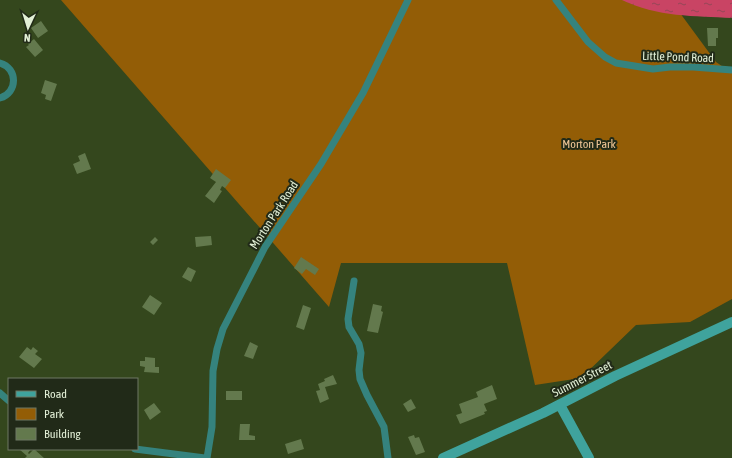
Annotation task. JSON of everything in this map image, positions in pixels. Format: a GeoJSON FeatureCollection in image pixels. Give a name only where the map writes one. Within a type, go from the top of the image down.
{"type":"FeatureCollection","features":[{"type":"Feature","properties":{"kind":"main road","name":"Summer Street"},"geometry":{"type":"LineString","coordinates":[[443,458],[457,455],[560,405],[615,376],[732,322]]}},
{"type":"Feature","properties":{"kind":"main road"},"geometry":{"type":"LineString","coordinates":[[560,405],[590,458]]}},
{"type":"Feature","properties":{"kind":"street","name":"Morton Park Road"},"geometry":{"type":"LineString","coordinates":[[206,458],[212,427],[213,371],[217,349],[223,329],[265,247],[321,164],[363,93],[408,0]]}},
{"type":"Feature","properties":{"kind":"street","name":"Little Pond Road"},"geometry":{"type":"LineString","coordinates":[[556,0],[588,42],[605,57],[616,63],[653,69],[693,67],[732,70]]}},
{"type":"Feature","properties":{"kind":"street"},"geometry":{"type":"LineString","coordinates":[[0,63],[12,72],[14,79],[11,92],[5,97],[0,98]]}},
{"type":"Feature","properties":{"kind":"street"},"geometry":{"type":"LineString","coordinates":[[354,281],[348,319],[349,327],[359,344],[361,353],[359,370],[360,379],[384,427],[388,458]]}},
{"type":"Feature","properties":{"kind":"street"},"geometry":{"type":"LineString","coordinates":[[0,393],[8,400]]}},
{"type":"Feature","properties":{"kind":"street"},"geometry":{"type":"LineString","coordinates":[[138,449],[206,458]]}},
{"type":"Feature","properties":{"kind":"green space","name":"Morton Park"},"geometry":{"type":"Polygon","coordinates":[[[61,0],[731,0],[680,13],[716,62],[732,73],[732,299],[690,322],[636,325],[581,378],[535,385],[507,263],[341,263],[329,307],[61,0]]]}},
{"type":"Feature","properties":{"kind":"water"},"geometry":{"type":"Polygon","coordinates":[[[622,0],[732,0],[732,18],[662,13],[635,6],[622,0]]]}},
{"type":"Feature","properties":{"kind":"building"},"geometry":{"type":"Polygon","coordinates":[[[41,21],[48,31],[38,38],[31,28],[41,21]]]}},
{"type":"Feature","properties":{"kind":"building"},"geometry":{"type":"Polygon","coordinates":[[[707,28],[718,28],[716,46],[708,46],[707,28]]]}},
{"type":"Feature","properties":{"kind":"building"},"geometry":{"type":"Polygon","coordinates":[[[34,39],[43,50],[35,57],[26,47],[34,39]]]}},
{"type":"Feature","properties":{"kind":"building"},"geometry":{"type":"Polygon","coordinates":[[[45,80],[57,84],[51,101],[45,99],[46,95],[41,93],[45,80]]]}},
{"type":"Feature","properties":{"kind":"building"},"geometry":{"type":"Polygon","coordinates":[[[85,153],[91,169],[77,174],[73,164],[80,161],[78,156],[85,153]]]}},
{"type":"Feature","properties":{"kind":"building"},"geometry":{"type":"Polygon","coordinates":[[[216,169],[231,180],[225,188],[222,186],[220,190],[222,191],[214,203],[205,196],[216,182],[210,178],[216,169]]]}},
{"type":"Feature","properties":{"kind":"building"},"geometry":{"type":"Polygon","coordinates":[[[211,236],[212,245],[196,247],[195,237],[211,236]]]}},
{"type":"Feature","properties":{"kind":"building"},"geometry":{"type":"Polygon","coordinates":[[[155,237],[158,240],[153,245],[150,242],[155,237]]]}},
{"type":"Feature","properties":{"kind":"building"},"geometry":{"type":"Polygon","coordinates":[[[301,257],[319,269],[315,275],[306,269],[302,274],[294,268],[301,257]]]}},
{"type":"Feature","properties":{"kind":"building"},"geometry":{"type":"Polygon","coordinates":[[[188,267],[196,271],[191,282],[182,277],[188,267]]]}},
{"type":"Feature","properties":{"kind":"building"},"geometry":{"type":"Polygon","coordinates":[[[150,295],[162,303],[154,315],[142,307],[150,295]]]}},
{"type":"Feature","properties":{"kind":"building"},"geometry":{"type":"Polygon","coordinates":[[[373,304],[382,306],[381,311],[383,312],[378,333],[367,331],[373,304]]]}},
{"type":"Feature","properties":{"kind":"building"},"geometry":{"type":"Polygon","coordinates":[[[303,305],[311,308],[304,330],[296,327],[303,305]]]}},
{"type":"Feature","properties":{"kind":"building"},"geometry":{"type":"Polygon","coordinates":[[[250,342],[258,346],[253,359],[244,356],[250,342]]]}},
{"type":"Feature","properties":{"kind":"building"},"geometry":{"type":"Polygon","coordinates":[[[27,347],[31,350],[33,347],[38,351],[35,354],[42,359],[34,368],[19,357],[27,347]]]}},
{"type":"Feature","properties":{"kind":"building"},"geometry":{"type":"Polygon","coordinates":[[[145,357],[155,358],[155,367],[159,367],[159,373],[144,372],[145,367],[140,366],[140,361],[145,361],[145,357]]]}},
{"type":"Feature","properties":{"kind":"building"},"geometry":{"type":"Polygon","coordinates":[[[333,375],[337,384],[325,387],[329,399],[320,403],[316,391],[320,390],[318,384],[325,381],[324,379],[333,375]]]}},
{"type":"Feature","properties":{"kind":"building"},"geometry":{"type":"Polygon","coordinates":[[[492,385],[497,399],[484,404],[487,411],[484,412],[485,414],[460,424],[456,415],[462,413],[459,404],[478,397],[476,392],[492,385]]]}},
{"type":"Feature","properties":{"kind":"building"},"geometry":{"type":"Polygon","coordinates":[[[226,391],[242,391],[242,400],[226,400],[226,391]]]}},
{"type":"Feature","properties":{"kind":"building"},"geometry":{"type":"Polygon","coordinates":[[[411,399],[416,408],[408,412],[403,404],[411,399]]]}},
{"type":"Feature","properties":{"kind":"building"},"geometry":{"type":"Polygon","coordinates":[[[154,403],[161,412],[150,420],[144,410],[154,403]]]}},
{"type":"Feature","properties":{"kind":"building"},"geometry":{"type":"Polygon","coordinates":[[[240,424],[250,424],[249,435],[255,436],[255,440],[239,440],[240,424]]]}},
{"type":"Feature","properties":{"kind":"building"},"geometry":{"type":"Polygon","coordinates":[[[414,435],[415,438],[419,437],[425,452],[416,455],[408,437],[414,435]]]}},
{"type":"Feature","properties":{"kind":"building"},"geometry":{"type":"Polygon","coordinates":[[[301,439],[304,449],[288,454],[285,444],[301,439]]]}},
{"type":"Feature","properties":{"kind":"building"},"geometry":{"type":"Polygon","coordinates":[[[20,450],[30,450],[28,453],[29,454],[35,450],[44,458],[25,458],[27,456],[20,450]]]}}]}
